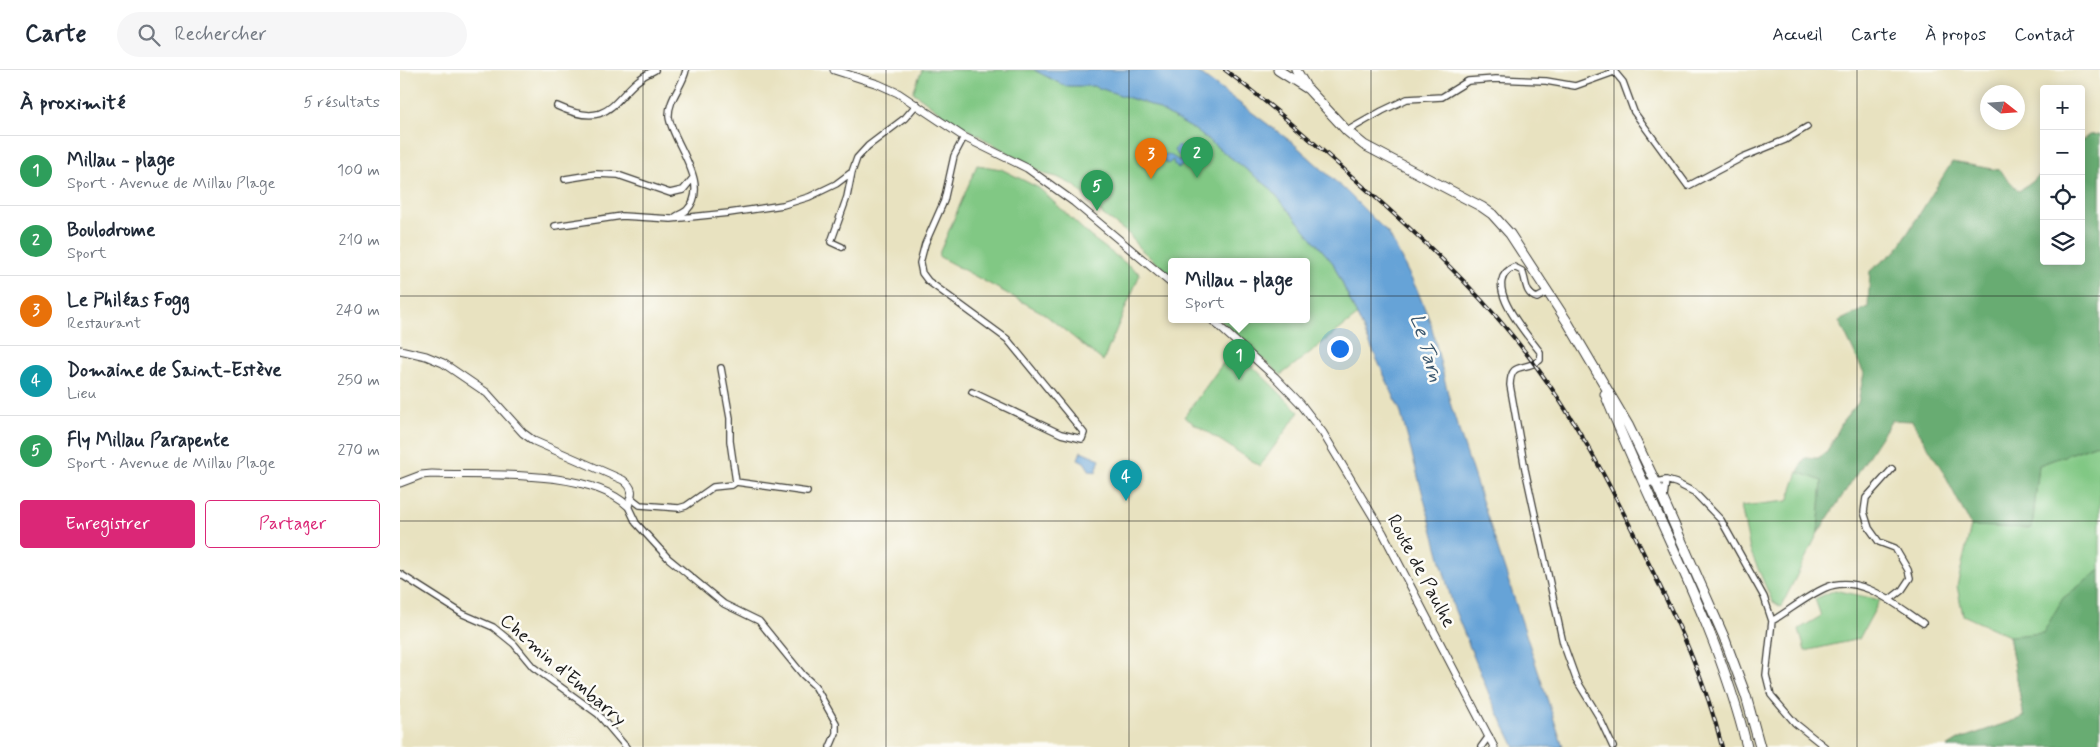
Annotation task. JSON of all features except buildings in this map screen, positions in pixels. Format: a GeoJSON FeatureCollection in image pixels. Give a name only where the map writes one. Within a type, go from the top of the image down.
{"type":"FeatureCollection","features":[{"type":"Feature","properties":{"kind":"main road"},"geometry":{"type":"LineString","coordinates":[[1278,70],[1308,90]]}},
{"type":"Feature","properties":{"kind":"main road"},"geometry":{"type":"LineString","coordinates":[[1296,70],[1308,90],[1347,131],[1364,145],[1466,197],[1492,214],[1510,234],[1617,405],[1655,481],[1724,637],[1746,696],[1760,747]]}},
{"type":"Feature","properties":{"kind":"main road"},"geometry":{"type":"LineString","coordinates":[[1600,380],[1715,646],[1738,714],[1746,747]]}},
{"type":"Feature","properties":{"kind":"street"},"geometry":{"type":"LineString","coordinates":[[557,106],[571,112],[591,116],[606,112],[620,101],[637,81],[655,70]]}},
{"type":"Feature","properties":{"kind":"street"},"geometry":{"type":"LineString","coordinates":[[671,219],[687,210],[694,196],[693,178],[686,154],[669,117],[671,103],[686,70]]}},
{"type":"Feature","properties":{"kind":"street"},"geometry":{"type":"LineString","coordinates":[[834,70],[883,86],[917,104],[964,137],[1027,168],[1057,189],[1168,281]]}},
{"type":"Feature","properties":{"kind":"street"},"geometry":{"type":"LineString","coordinates":[[1347,131],[1407,99],[1442,97],[1468,81],[1496,78],[1546,81],[1576,86],[1614,71],[1623,82],[1634,112],[1688,186],[1743,157],[1785,140],[1807,127]]}},
{"type":"Feature","properties":{"kind":"street"},"geometry":{"type":"LineString","coordinates":[[842,247],[831,242],[857,158],[868,146],[905,118],[917,104]]}},
{"type":"Feature","properties":{"kind":"street"},"geometry":{"type":"LineString","coordinates":[[964,137],[954,156],[944,201],[925,244],[920,263],[922,273],[928,281],[1007,338],[1084,433],[1082,439],[1061,434],[972,392]]}},
{"type":"Feature","properties":{"kind":"street"},"geometry":{"type":"LineString","coordinates":[[555,226],[622,216],[671,219],[783,205],[809,197],[836,184],[852,172]]}},
{"type":"Feature","properties":{"kind":"street"},"geometry":{"type":"LineString","coordinates":[[565,179],[596,174],[618,175],[670,193],[683,190],[693,178]]}},
{"type":"Feature","properties":{"kind":"street"},"geometry":{"type":"LineString","coordinates":[[1548,292],[1537,298],[1531,296],[1522,271],[1514,267],[1506,270],[1500,281],[1501,292],[1508,306],[1540,352],[1540,360],[1534,364],[1515,368],[1510,373],[1510,385],[1525,469],[1563,643],[1576,679],[1613,747]]}},
{"type":"Feature","properties":{"kind":"street","name":"Route de Paulhe"},"geometry":{"type":"LineString","coordinates":[[1215,323],[1275,377],[1311,416],[1338,456],[1383,533],[1494,747]]}},
{"type":"Feature","properties":{"kind":"street"},"geometry":{"type":"LineString","coordinates":[[400,350],[426,356],[443,364],[487,393],[523,433],[534,441],[623,480],[632,488],[633,493],[628,506]]}},
{"type":"Feature","properties":{"kind":"street"},"geometry":{"type":"LineString","coordinates":[[721,368],[730,418],[730,441],[736,482]]}},
{"type":"Feature","properties":{"kind":"street"},"geometry":{"type":"LineString","coordinates":[[1889,600],[1902,590],[1910,578],[1908,570],[1895,548],[1879,542],[1869,528],[1864,512],[1866,498],[1892,469]]}},
{"type":"Feature","properties":{"kind":"street"},"geometry":{"type":"LineString","coordinates":[[400,483],[410,478],[432,474],[552,479],[592,486],[621,500],[628,506],[636,523],[668,558],[724,604],[759,621],[814,686],[836,723],[836,733],[830,747]]}},
{"type":"Feature","properties":{"kind":"street"},"geometry":{"type":"LineString","coordinates":[[1664,500],[1666,480]]}},
{"type":"Feature","properties":{"kind":"street"},"geometry":{"type":"LineString","coordinates":[[1645,484],[1666,480],[1694,492],[1721,520],[1764,597],[1772,621],[1766,675],[1771,695],[1795,723],[1825,747]]}},
{"type":"Feature","properties":{"kind":"street"},"geometry":{"type":"LineString","coordinates":[[631,498],[640,505],[679,508],[686,506],[713,487],[732,485],[736,482],[807,492]]}},
{"type":"Feature","properties":{"kind":"street","name":"Chemin d'Embarry"},"geometry":{"type":"LineString","coordinates":[[400,574],[463,614],[493,627],[514,644],[533,667],[598,714],[626,747]]}},
{"type":"Feature","properties":{"kind":"street"},"geometry":{"type":"LineString","coordinates":[[1772,621],[1827,587],[1844,584],[1861,586],[1876,592],[1924,623]]}},
{"type":"Feature","properties":{"kind":"street"},"geometry":{"type":"LineString","coordinates":[[1481,747],[1489,736]]}},
{"type":"Feature","properties":{"kind":"green space"},"geometry":{"type":"Polygon","coordinates":[[[922,70],[1034,70],[1065,86],[1093,86],[1151,105],[1195,130],[1269,187],[1333,263],[1357,316],[1281,375],[1223,323],[1310,323],[1310,258],[1168,258],[1168,273],[1137,246],[1130,235],[1102,214],[1075,186],[1057,177],[1044,174],[942,114],[913,92],[922,70]]]}},
{"type":"Feature","properties":{"kind":"green space"},"geometry":{"type":"Polygon","coordinates":[[[2100,134],[2100,443],[2039,465],[2032,528],[1971,526],[1941,468],[1912,421],[1892,420],[1818,533],[1822,481],[1798,472],[1805,458],[1818,458],[1827,452],[1843,421],[1858,403],[1864,373],[1839,321],[1868,307],[1870,271],[1897,250],[1952,162],[1999,170],[2019,191],[2040,175],[2040,265],[2085,265],[2085,138],[2089,135],[2100,134]]]}},
{"type":"Feature","properties":{"kind":"green space"},"geometry":{"type":"Polygon","coordinates":[[[977,165],[1001,169],[1039,188],[1091,237],[1140,274],[1103,361],[1043,313],[938,256],[977,165]]]}},
{"type":"Feature","properties":{"kind":"green space"},"geometry":{"type":"Polygon","coordinates":[[[1234,348],[1299,412],[1260,466],[1184,417],[1234,348]]]}},
{"type":"Feature","properties":{"kind":"green space"},"geometry":{"type":"Polygon","coordinates":[[[2100,443],[2100,570],[2098,573],[2091,699],[1947,747],[1960,739],[2024,717],[2009,636],[1963,615],[1957,586],[1971,526],[2032,528],[2039,465],[2100,443]]]}},
{"type":"Feature","properties":{"kind":"green space"},"geometry":{"type":"Polygon","coordinates":[[[1798,472],[1822,481],[1818,533],[1781,607],[1772,601],[1750,550],[1741,506],[1788,501],[1798,472]]]}},
{"type":"Feature","properties":{"kind":"green space"},"geometry":{"type":"Polygon","coordinates":[[[2100,570],[2100,747],[1947,747],[1960,739],[2024,717],[2009,636],[2043,633],[2063,598],[2100,570]]]}},
{"type":"Feature","properties":{"kind":"green space"},"geometry":{"type":"Polygon","coordinates":[[[1835,590],[1880,600],[1859,639],[1805,651],[1799,629],[1821,616],[1815,599],[1835,590]]]}},
{"type":"Feature","properties":{"kind":"water","name":"Le Tarn"},"geometry":{"type":"Polygon","coordinates":[[[1034,70],[1195,70],[1293,143],[1345,190],[1389,234],[1418,292],[1431,324],[1451,406],[1563,747],[1515,747],[1491,699],[1453,606],[1400,410],[1333,263],[1269,187],[1195,130],[1151,105],[1093,86],[1065,86],[1034,70]]]}},
{"type":"Feature","properties":{"kind":"water"},"geometry":{"type":"Polygon","coordinates":[[[1177,145],[1188,156],[1182,166],[1178,168],[1174,165],[1173,160],[1168,164],[1163,160],[1163,155],[1168,154],[1180,161],[1180,157],[1174,151],[1177,145]]]}},
{"type":"Feature","properties":{"kind":"water"},"geometry":{"type":"Polygon","coordinates":[[[1081,451],[1100,459],[1096,472],[1090,471],[1084,462],[1078,459],[1081,451]]]}},
{"type":"Feature","properties":{"kind":"railway"},"geometry":{"type":"LineString","coordinates":[[1225,70],[1297,128],[1440,257],[1486,305],[1548,383],[1576,426],[1601,470],[1669,605],[1690,651],[1708,698],[1722,747]]}},
{"type":"Feature","properties":{"kind":"place","name":"Boulodrome"},"geometry":{"type":"Point","coordinates":[1197,178]}},
{"type":"Feature","properties":{"kind":"place","name":"Le Philéas Fogg"},"geometry":{"type":"Point","coordinates":[1151,179]}},
{"type":"Feature","properties":{"kind":"place","name":"Fly Millau Parapente"},"geometry":{"type":"Point","coordinates":[1097,211]}},
{"type":"Feature","properties":{"kind":"place","name":"Millau - plage"},"geometry":{"type":"Point","coordinates":[1239,380]}},
{"type":"Feature","properties":{"kind":"place","name":"Domaine de Saint-Estève"},"geometry":{"type":"Point","coordinates":[1126,501]}}]}
